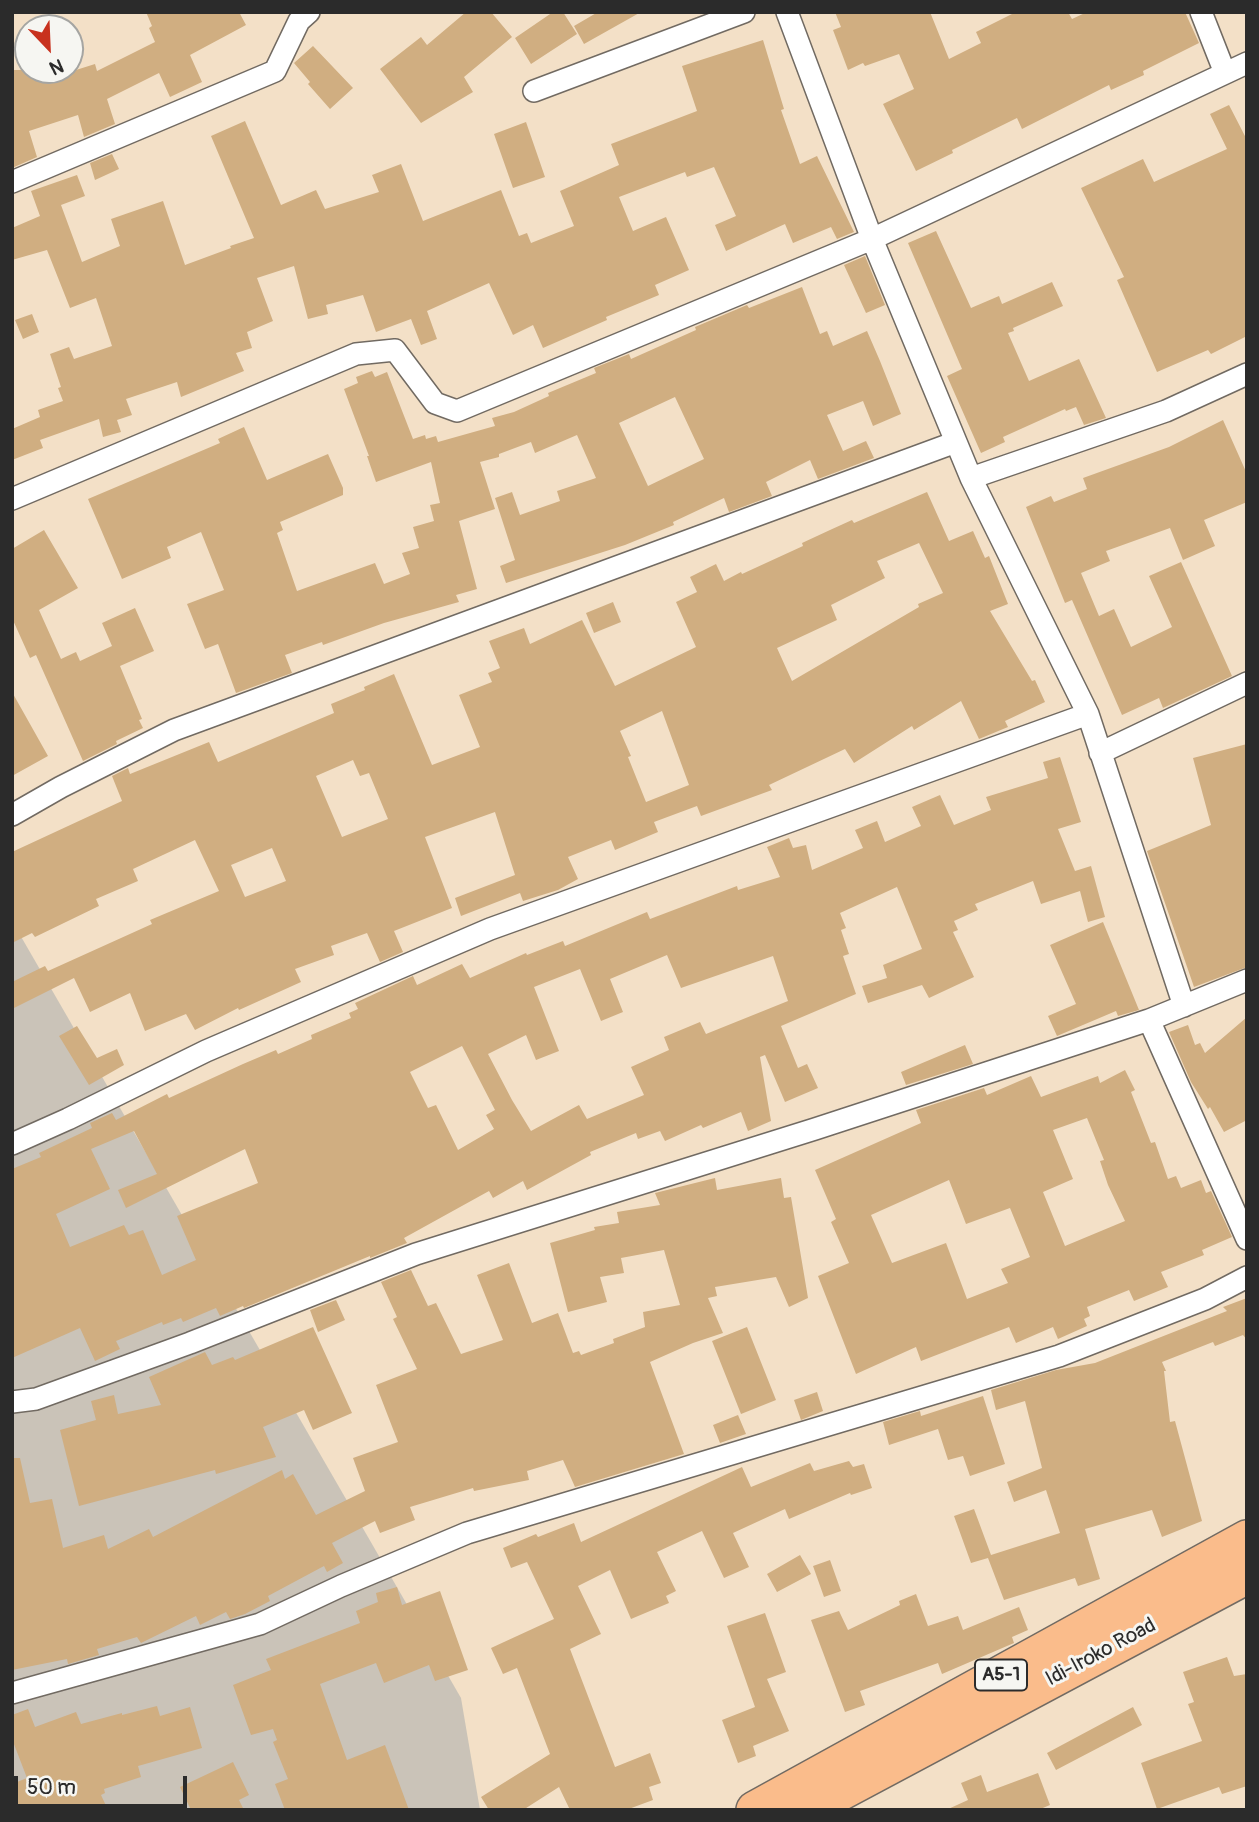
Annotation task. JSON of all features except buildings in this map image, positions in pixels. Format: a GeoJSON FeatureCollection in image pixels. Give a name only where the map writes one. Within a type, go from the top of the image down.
{"type":"FeatureCollection","features":[{"type":"Feature","properties":{"kind":"highway","name":"A5-1"},"geometry":{"type":"LineString","coordinates":[[755,1810],[1247,1539]]}},
{"type":"Feature","properties":{"kind":"highway","name":"Idi-Iroko Road"},"geometry":{"type":"LineString","coordinates":[[807,1810],[1247,1575]]}},
{"type":"Feature","properties":{"kind":"street"},"geometry":{"type":"LineString","coordinates":[[12,182],[275,71],[299,21],[309,12]]}},
{"type":"Feature","properties":{"kind":"street"},"geometry":{"type":"LineString","coordinates":[[534,91],[744,12]]}},
{"type":"Feature","properties":{"kind":"street"},"geometry":{"type":"LineString","coordinates":[[787,12],[872,239],[971,478],[1087,714],[1184,1006]]}},
{"type":"Feature","properties":{"kind":"street"},"geometry":{"type":"LineString","coordinates":[[1200,12],[1225,73]]}},
{"type":"Feature","properties":{"kind":"street"},"geometry":{"type":"LineString","coordinates":[[12,499],[356,354],[395,350],[435,403],[457,411],[872,239],[1247,63]]}},
{"type":"Feature","properties":{"kind":"street"},"geometry":{"type":"LineString","coordinates":[[971,478],[1166,411],[1247,374]]}},
{"type":"Feature","properties":{"kind":"street"},"geometry":{"type":"LineString","coordinates":[[12,815],[174,730],[956,442]]}},
{"type":"Feature","properties":{"kind":"street"},"geometry":{"type":"LineString","coordinates":[[1100,753],[1247,683]]}},
{"type":"Feature","properties":{"kind":"street"},"geometry":{"type":"LineString","coordinates":[[12,1144],[206,1051],[490,929],[1087,714]]}},
{"type":"Feature","properties":{"kind":"street"},"geometry":{"type":"LineString","coordinates":[[12,1402],[36,1399],[113,1371],[416,1254],[815,1129],[1149,1020],[1247,980]]}},
{"type":"Feature","properties":{"kind":"street"},"geometry":{"type":"LineString","coordinates":[[1149,1020],[1247,1239]]}},
{"type":"Feature","properties":{"kind":"street"},"geometry":{"type":"LineString","coordinates":[[12,1693],[260,1624],[341,1586],[467,1533],[1059,1356],[1205,1299],[1247,1277]]}},
{"type":"Feature","properties":{"kind":"shaded area"},"geometry":{"type":"Polygon","coordinates":[[[12,921],[461,1698],[480,1810],[12,1810],[12,921]]]}}]}
